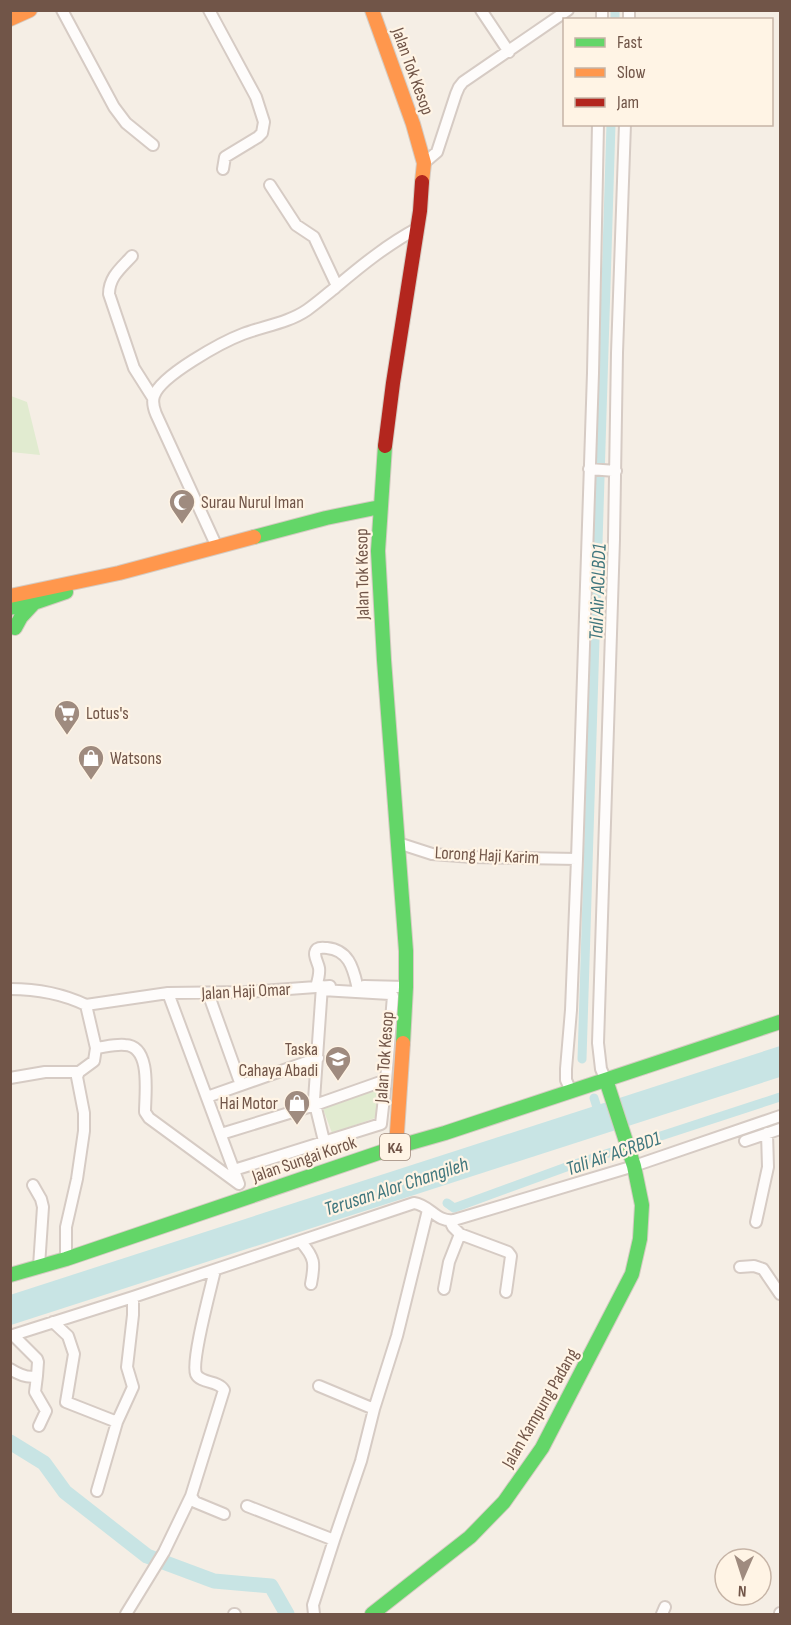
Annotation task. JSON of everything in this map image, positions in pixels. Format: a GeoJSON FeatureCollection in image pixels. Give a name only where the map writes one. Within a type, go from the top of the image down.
{"type":"FeatureCollection","features":[{"type":"Feature","properties":{"kind":"street"},"geometry":{"type":"LineString","coordinates":[[10,19],[30,10]]}},
{"type":"Feature","properties":{"kind":"street"},"geometry":{"type":"LineString","coordinates":[[62,10],[114,107],[126,123],[153,145]]}},
{"type":"Feature","properties":{"kind":"street"},"geometry":{"type":"LineString","coordinates":[[209,10],[256,97],[264,122],[262,133],[258,137],[225,157],[223,169]]}},
{"type":"Feature","properties":{"kind":"street","name":"Jalan Tok Kesop"},"geometry":{"type":"LineString","coordinates":[[372,10],[413,123],[424,164],[418,228],[384,453],[380,507],[380,600],[406,951],[406,987],[396,1147]]}},
{"type":"Feature","properties":{"kind":"street"},"geometry":{"type":"LineString","coordinates":[[481,10],[509,52]]}},
{"type":"Feature","properties":{"kind":"street"},"geometry":{"type":"LineString","coordinates":[[424,164],[437,152],[459,87],[470,76],[509,52],[568,10]]}},
{"type":"Feature","properties":{"kind":"street"},"geometry":{"type":"LineString","coordinates":[[598,126],[603,470],[598,1025],[599,1058],[607,1084]]}},
{"type":"Feature","properties":{"kind":"street"},"geometry":{"type":"LineString","coordinates":[[571,1091],[566,1080],[566,1070],[571,1010],[577,859],[603,470],[617,353],[625,126]]}},
{"type":"Feature","properties":{"kind":"street"},"geometry":{"type":"LineString","coordinates":[[270,185],[296,225],[314,237],[337,286]]}},
{"type":"Feature","properties":{"kind":"street"},"geometry":{"type":"LineString","coordinates":[[153,398],[160,384],[171,375],[241,334],[301,314],[391,243],[418,228]]}},
{"type":"Feature","properties":{"kind":"street"},"geometry":{"type":"LineString","coordinates":[[132,256],[110,281],[110,294],[136,372],[153,398],[156,414],[217,547]]}},
{"type":"Feature","properties":{"kind":"street"},"geometry":{"type":"LineString","coordinates":[[10,596],[119,573],[344,514],[380,507]]}},
{"type":"Feature","properties":{"kind":"street"},"geometry":{"type":"LineString","coordinates":[[12,627],[10,610],[93,584],[119,573]]}},
{"type":"Feature","properties":{"kind":"street"},"geometry":{"type":"LineString","coordinates":[[12,627],[34,603]]}},
{"type":"Feature","properties":{"kind":"street","name":"Lorong Haji Karim"},"geometry":{"type":"LineString","coordinates":[[398,843],[432,854],[577,859]]}},
{"type":"Feature","properties":{"kind":"street"},"geometry":{"type":"LineString","coordinates":[[324,1141],[315,1105],[320,988],[316,950],[328,948],[343,953],[352,966],[357,985]]}},
{"type":"Feature","properties":{"kind":"street","name":"Jalan Haji Omar"},"geometry":{"type":"LineString","coordinates":[[86,1005],[168,993],[357,985],[406,987]]}},
{"type":"Feature","properties":{"kind":"street"},"geometry":{"type":"LineString","coordinates":[[234,1170],[381,1124],[393,996],[320,988]]}},
{"type":"Feature","properties":{"kind":"street"},"geometry":{"type":"LineString","coordinates":[[10,989],[32,989],[86,1005],[96,1048],[94,1061],[79,1072],[77,1077],[84,1113],[84,1131],[77,1179],[66,1227],[66,1258]]}},
{"type":"Feature","properties":{"kind":"street"},"geometry":{"type":"LineString","coordinates":[[168,993],[244,1199]]}},
{"type":"Feature","properties":{"kind":"street"},"geometry":{"type":"LineString","coordinates":[[208,993],[241,1085]]}},
{"type":"Feature","properties":{"kind":"street","name":"Jalan Sungai Korok"},"geometry":{"type":"LineString","coordinates":[[10,1275],[571,1091],[607,1084],[780,1022]]}},
{"type":"Feature","properties":{"kind":"street"},"geometry":{"type":"LineString","coordinates":[[96,1048],[124,1045],[135,1049],[144,1062],[145,1112],[148,1118],[239,1184]]}},
{"type":"Feature","properties":{"kind":"street"},"geometry":{"type":"LineString","coordinates":[[207,1097],[318,1058]]}},
{"type":"Feature","properties":{"kind":"street"},"geometry":{"type":"LineString","coordinates":[[10,1078],[45,1072],[79,1072]]}},
{"type":"Feature","properties":{"kind":"street"},"geometry":{"type":"LineString","coordinates":[[221,1134],[386,1080]]}},
{"type":"Feature","properties":{"kind":"street","name":"Jalan Kampung Padang"},"geometry":{"type":"LineString","coordinates":[[372,1614],[470,1537],[504,1503],[542,1448],[632,1274],[638,1255],[642,1219],[639,1186],[607,1084]]}},
{"type":"Feature","properties":{"kind":"street"},"geometry":{"type":"LineString","coordinates":[[39,1426],[46,1410],[35,1392],[38,1362],[12,1335],[301,1242],[414,1203],[423,1205],[439,1218],[450,1221],[780,1116]]}},
{"type":"Feature","properties":{"kind":"street"},"geometry":{"type":"LineString","coordinates":[[745,1141],[780,1129]]}},
{"type":"Feature","properties":{"kind":"street"},"geometry":{"type":"LineString","coordinates":[[756,1222],[768,1167],[767,1133]]}},
{"type":"Feature","properties":{"kind":"street"},"geometry":{"type":"LineString","coordinates":[[33,1185],[43,1207],[39,1266]]}},
{"type":"Feature","properties":{"kind":"street"},"geometry":{"type":"LineString","coordinates":[[314,1614],[313,1605],[361,1461],[374,1409],[397,1336],[428,1210]]}},
{"type":"Feature","properties":{"kind":"street"},"geometry":{"type":"LineString","coordinates":[[450,1221],[460,1234],[508,1252],[511,1256],[506,1292]]}},
{"type":"Feature","properties":{"kind":"street"},"geometry":{"type":"LineString","coordinates":[[444,1289],[449,1262],[460,1234]]}},
{"type":"Feature","properties":{"kind":"street"},"geometry":{"type":"LineString","coordinates":[[301,1242],[312,1255],[314,1267],[311,1284]]}},
{"type":"Feature","properties":{"kind":"street"},"geometry":{"type":"LineString","coordinates":[[740,1267],[754,1266],[763,1269],[780,1294]]}},
{"type":"Feature","properties":{"kind":"street"},"geometry":{"type":"LineString","coordinates":[[126,1614],[164,1552],[191,1496],[224,1390],[220,1385],[200,1378],[195,1368],[197,1345],[215,1270]]}},
{"type":"Feature","properties":{"kind":"street"},"geometry":{"type":"LineString","coordinates":[[97,1491],[117,1422],[133,1387],[128,1365],[133,1297]]}},
{"type":"Feature","properties":{"kind":"street"},"geometry":{"type":"LineString","coordinates":[[53,1322],[68,1336],[74,1354],[66,1402],[117,1422]]}},
{"type":"Feature","properties":{"kind":"street"},"geometry":{"type":"LineString","coordinates":[[10,1369],[19,1374],[37,1376]]}},
{"type":"Feature","properties":{"kind":"street"},"geometry":{"type":"LineString","coordinates":[[319,1386],[374,1409]]}},
{"type":"Feature","properties":{"kind":"street"},"geometry":{"type":"LineString","coordinates":[[191,1496],[195,1502],[224,1514]]}},
{"type":"Feature","properties":{"kind":"street"},"geometry":{"type":"LineString","coordinates":[[247,1506],[334,1540]]}},
{"type":"Feature","properties":{"kind":"green space"},"geometry":{"type":"Polygon","coordinates":[[[11,396],[27,402],[40,455],[11,452],[11,396]]]}},
{"type":"Feature","properties":{"kind":"green space"},"geometry":{"type":"Polygon","coordinates":[[[384,1083],[378,1117],[332,1133],[322,1106],[384,1083]]]}},
{"type":"Feature","properties":{"kind":"water","name":"Terusan Alor Changileh"},"geometry":{"type":"Polygon","coordinates":[[[780,1046],[780,1077],[11,1325],[10,1295],[780,1046]]]}},
{"type":"Feature","properties":{"kind":"waterway","name":"Tali Air ACLBD1"},"geometry":{"type":"LineString","coordinates":[[615,10],[615,18]]}},
{"type":"Feature","properties":{"kind":"waterway","name":"Tali Air ACLBD1"},"geometry":{"type":"LineString","coordinates":[[582,1059],[611,126]]}},
{"type":"Feature","properties":{"kind":"waterway","name":"Tali Air ACRBD1"},"geometry":{"type":"LineString","coordinates":[[447,1203],[454,1208],[569,1166],[780,1097]]}},
{"type":"Feature","properties":{"kind":"waterway","name":"Tali Air ACLBD1"},"geometry":{"type":"LineString","coordinates":[[594,1098],[600,1117]]}},
{"type":"Feature","properties":{"kind":"waterway"},"geometry":{"type":"LineString","coordinates":[[10,1442],[44,1463],[65,1492],[147,1556],[214,1581],[271,1586],[287,1614]]}},
{"type":"Feature","properties":{"kind":"traffic: fast"},"geometry":{"type":"LineString","coordinates":[[385,446],[378,551],[406,951],[403,1043]]}},
{"type":"Feature","properties":{"kind":"traffic: fast"},"geometry":{"type":"LineString","coordinates":[[254,537],[326,518],[380,507]]}},
{"type":"Feature","properties":{"kind":"traffic: fast"},"geometry":{"type":"LineString","coordinates":[[10,608],[66,592]]}},
{"type":"Feature","properties":{"kind":"traffic: fast"},"geometry":{"type":"LineString","coordinates":[[10,625],[15,628],[21,617],[34,603]]}},
{"type":"Feature","properties":{"kind":"traffic: fast"},"geometry":{"type":"LineString","coordinates":[[10,1275],[66,1259],[396,1147],[445,1133],[780,1022]]}},
{"type":"Feature","properties":{"kind":"traffic: fast"},"geometry":{"type":"LineString","coordinates":[[372,1614],[470,1537],[504,1502],[542,1448],[632,1274],[640,1239],[642,1205],[634,1166],[606,1080]]}},
{"type":"Feature","properties":{"kind":"traffic: slow"},"geometry":{"type":"LineString","coordinates":[[10,19],[30,10]]}},
{"type":"Feature","properties":{"kind":"traffic: slow"},"geometry":{"type":"LineString","coordinates":[[372,10],[413,124],[424,163],[422,182]]}},
{"type":"Feature","properties":{"kind":"traffic: slow"},"geometry":{"type":"LineString","coordinates":[[10,596],[119,573],[254,537]]}},
{"type":"Feature","properties":{"kind":"traffic: slow"},"geometry":{"type":"LineString","coordinates":[[396,1147],[403,1043]]}},
{"type":"Feature","properties":{"kind":"traffic: jam"},"geometry":{"type":"LineString","coordinates":[[385,446],[420,211],[422,182]]}},
{"type":"Feature","properties":{"kind":"place","name":"Surau Nurul Iman"},"geometry":{"type":"Point","coordinates":[182,525]}},
{"type":"Feature","properties":{"kind":"place","name":"Lotus's"},"geometry":{"type":"Point","coordinates":[67,736]}},
{"type":"Feature","properties":{"kind":"place","name":"Watsons"},"geometry":{"type":"Point","coordinates":[91,781]}},
{"type":"Feature","properties":{"kind":"place","name":"Taska Cahaya Abadi"},"geometry":{"type":"Point","coordinates":[338,1082]}},
{"type":"Feature","properties":{"kind":"place","name":"Hai Motor"},"geometry":{"type":"Point","coordinates":[297,1126]}}]}
